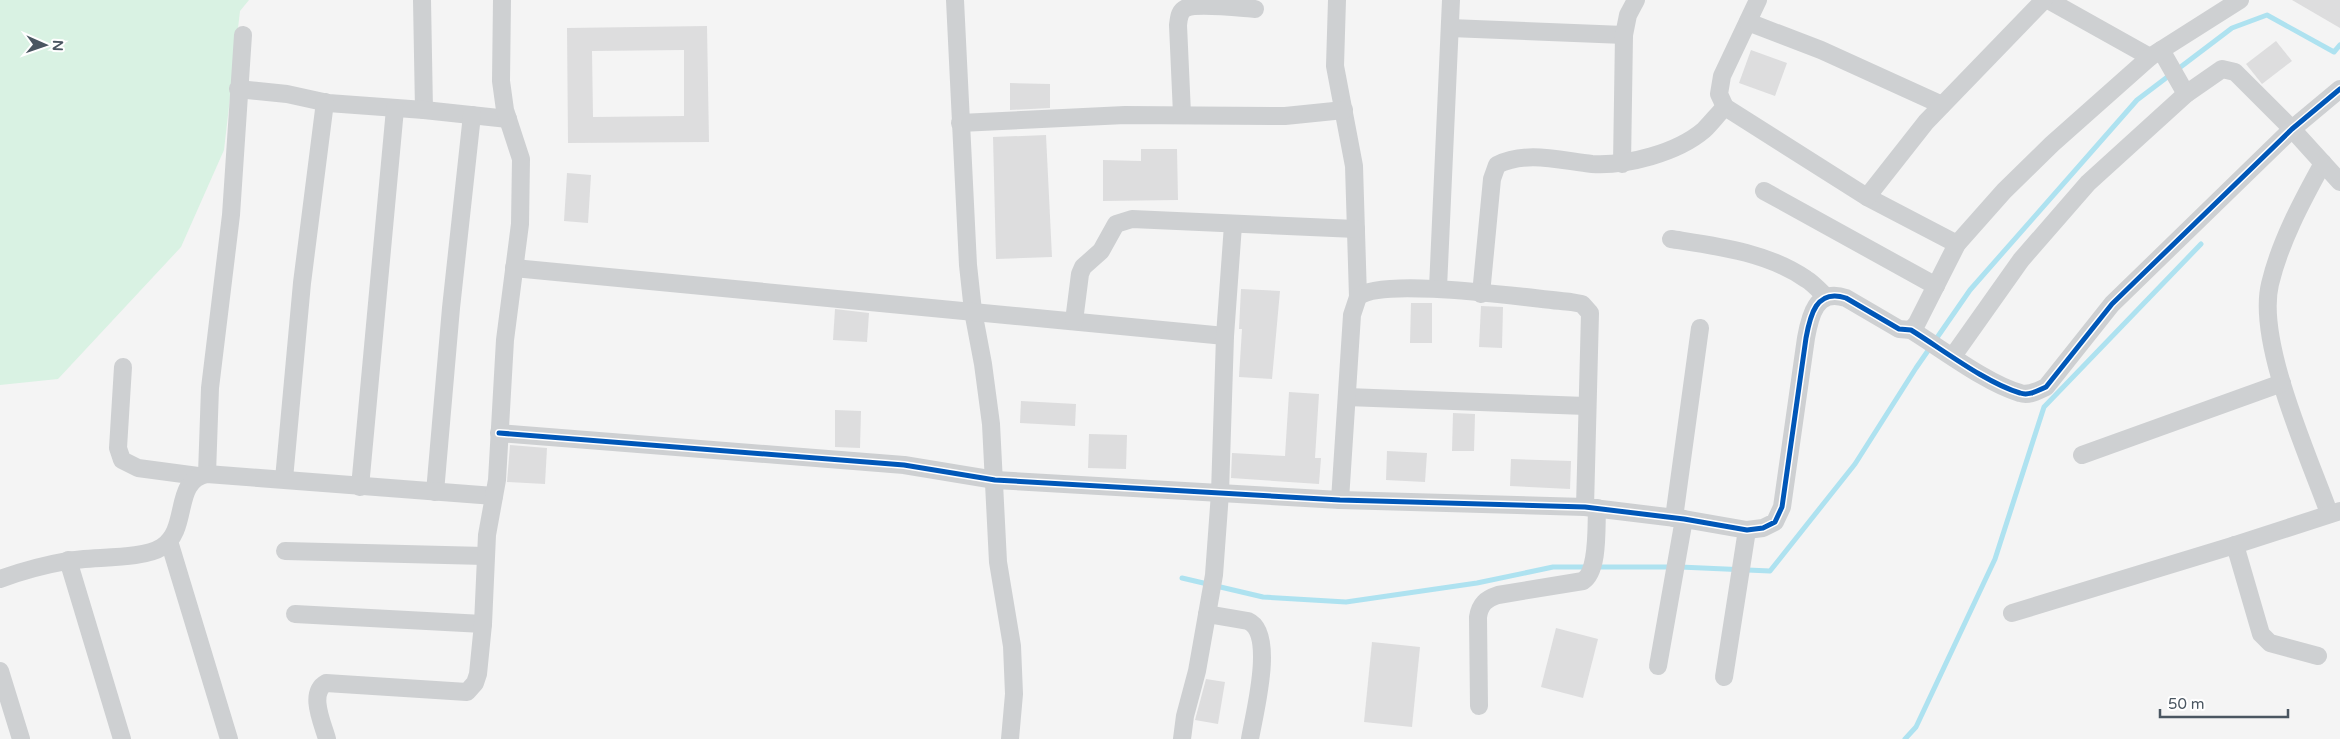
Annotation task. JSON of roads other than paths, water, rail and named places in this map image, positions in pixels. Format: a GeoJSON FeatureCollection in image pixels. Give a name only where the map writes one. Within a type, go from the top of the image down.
{"type":"FeatureCollection","features":[{"type":"Feature","properties":{"kind":"street"},"geometry":{"type":"LineString","coordinates":[[422,0],[424,110]]}},
{"type":"Feature","properties":{"kind":"street"},"geometry":{"type":"LineString","coordinates":[[327,739],[318,705],[318,691],[322,685],[334,683],[467,692],[475,683],[478,674],[483,624],[485,556],[494,496],[505,340],[520,224],[520,159],[508,119],[501,82],[502,0]]}},
{"type":"Feature","properties":{"kind":"street"},"geometry":{"type":"LineString","coordinates":[[955,0],[960,123],[972,311],[983,364],[995,480],[998,562],[1014,670],[1010,739]]}},
{"type":"Feature","properties":{"kind":"street"},"geometry":{"type":"LineString","coordinates":[[1336,0],[1335,66],[1354,166],[1358,297],[1352,315],[1340,500]]}},
{"type":"Feature","properties":{"kind":"street"},"geometry":{"type":"LineString","coordinates":[[1438,288],[1451,0]]}},
{"type":"Feature","properties":{"kind":"street"},"geometry":{"type":"LineString","coordinates":[[1622,164],[1624,35],[1628,15],[1636,0]]}},
{"type":"Feature","properties":{"kind":"street"},"geometry":{"type":"LineString","coordinates":[[1758,0],[1722,76],[1718,94],[1725,107],[1866,197],[1957,244]]}},
{"type":"Feature","properties":{"kind":"street"},"geometry":{"type":"LineString","coordinates":[[1866,197],[1926,122],[2044,0]]}},
{"type":"Feature","properties":{"kind":"street"},"geometry":{"type":"LineString","coordinates":[[2048,0],[2159,56],[2182,88]]}},
{"type":"Feature","properties":{"kind":"street"},"geometry":{"type":"LineString","coordinates":[[1911,330],[1917,323],[1957,244],[2004,191],[2045,151],[2159,56],[2240,0]]}},
{"type":"Feature","properties":{"kind":"street"},"geometry":{"type":"LineString","coordinates":[[1182,114],[1178,25],[1180,13],[1185,8],[1196,6],[1255,9]]}},
{"type":"Feature","properties":{"kind":"street"},"geometry":{"type":"LineString","coordinates":[[1748,22],[1821,50],[1942,106]]}},
{"type":"Feature","properties":{"kind":"street"},"geometry":{"type":"LineString","coordinates":[[1450,28],[1624,35]]}},
{"type":"Feature","properties":{"kind":"street"},"geometry":{"type":"LineString","coordinates":[[203,475],[210,388],[231,215],[243,35]]}},
{"type":"Feature","properties":{"kind":"street"},"geometry":{"type":"LineString","coordinates":[[1950,354],[2021,260],[2088,184],[2182,88],[2222,70],[2229,69],[2235,72],[2292,128],[2340,182]]}},
{"type":"Feature","properties":{"kind":"street"},"geometry":{"type":"LineString","coordinates":[[238,89],[288,94],[324,102],[508,119]]}},
{"type":"Feature","properties":{"kind":"street"},"geometry":{"type":"LineString","coordinates":[[499,433],[904,465],[995,480],[1340,500],[1591,508],[1679,518],[1747,530],[1763,528],[1776,522],[1782,507],[1806,338],[1811,315],[1826,297],[1837,295],[1846,298],[1899,329],[1911,330],[1989,379],[2021,393],[2033,394],[2046,387],[2112,304],[2292,128],[2340,89]]}},
{"type":"Feature","properties":{"kind":"street"},"geometry":{"type":"LineString","coordinates":[[284,479],[303,275],[324,102]]}},
{"type":"Feature","properties":{"kind":"street"},"geometry":{"type":"LineString","coordinates":[[1481,294],[1492,179],[1497,165],[1508,160],[1521,159],[1558,159],[1592,164],[1622,164],[1648,158],[1681,143],[1703,130],[1725,107]]}},
{"type":"Feature","properties":{"kind":"street"},"geometry":{"type":"LineString","coordinates":[[360,487],[395,109]]}},
{"type":"Feature","properties":{"kind":"street"},"geometry":{"type":"LineString","coordinates":[[960,123],[1182,114],[1285,116],[1344,110]]}},
{"type":"Feature","properties":{"kind":"street"},"geometry":{"type":"LineString","coordinates":[[435,492],[451,308],[472,115]]}},
{"type":"Feature","properties":{"kind":"street"},"geometry":{"type":"LineString","coordinates":[[2012,613],[2235,545],[2335,512],[2282,383],[2274,351],[2268,310],[2270,286],[2281,251],[2322,163]]}},
{"type":"Feature","properties":{"kind":"street"},"geometry":{"type":"LineString","coordinates":[[1764,191],[1936,286]]}},
{"type":"Feature","properties":{"kind":"street"},"geometry":{"type":"LineString","coordinates":[[1074,321],[1080,274],[1083,267],[1101,251],[1112,229],[1120,221],[1132,219],[1356,229]]}},
{"type":"Feature","properties":{"kind":"street"},"geometry":{"type":"LineString","coordinates":[[1182,739],[1185,716],[1197,671],[1214,575],[1220,493],[1225,336],[1233,225]]}},
{"type":"Feature","properties":{"kind":"street"},"geometry":{"type":"LineString","coordinates":[[1671,239],[1721,247],[1770,261],[1807,279],[1826,297]]}},
{"type":"Feature","properties":{"kind":"street"},"geometry":{"type":"LineString","coordinates":[[514,268],[1225,336]]}},
{"type":"Feature","properties":{"kind":"street"},"geometry":{"type":"LineString","coordinates":[[1358,297],[1372,290],[1438,288],[1582,304],[1590,313],[1591,332],[1586,406],[1594,552],[1592,571],[1583,581],[1498,595],[1487,599],[1480,607],[1478,617],[1479,706]]}},
{"type":"Feature","properties":{"kind":"street"},"geometry":{"type":"LineString","coordinates":[[1658,666],[1678,554],[1679,518],[1700,328]]}},
{"type":"Feature","properties":{"kind":"street"},"geometry":{"type":"LineString","coordinates":[[123,367],[118,448],[122,460],[138,468],[203,475],[284,479],[360,487],[494,496]]}},
{"type":"Feature","properties":{"kind":"street"},"geometry":{"type":"LineString","coordinates":[[2082,455],[2282,383]]}},
{"type":"Feature","properties":{"kind":"street"},"geometry":{"type":"LineString","coordinates":[[1346,397],[1586,406]]}},
{"type":"Feature","properties":{"kind":"street"},"geometry":{"type":"LineString","coordinates":[[0,579],[68,560],[143,554],[160,548],[169,541],[179,521],[188,485],[203,475]]}},
{"type":"Feature","properties":{"kind":"street"},"geometry":{"type":"LineString","coordinates":[[1724,676],[1747,530]]}},
{"type":"Feature","properties":{"kind":"street"},"geometry":{"type":"LineString","coordinates":[[169,541],[229,739]]}},
{"type":"Feature","properties":{"kind":"street"},"geometry":{"type":"LineString","coordinates":[[2235,545],[2261,634],[2270,643],[2318,656]]}},
{"type":"Feature","properties":{"kind":"street"},"geometry":{"type":"LineString","coordinates":[[285,551],[485,556]]}},
{"type":"Feature","properties":{"kind":"street"},"geometry":{"type":"LineString","coordinates":[[68,560],[122,739]]}},
{"type":"Feature","properties":{"kind":"street"},"geometry":{"type":"LineString","coordinates":[[1209,606],[1254,623],[1261,635],[1263,655],[1250,739]]}},
{"type":"Feature","properties":{"kind":"street"},"geometry":{"type":"LineString","coordinates":[[295,614],[483,624]]}},
{"type":"Feature","properties":{"kind":"street"},"geometry":{"type":"LineString","coordinates":[[0,671],[21,739]]}},
{"type":"Feature","properties":{"kind":"waterway"},"geometry":{"type":"LineString","coordinates":[[1680,567],[1770,571],[1855,464],[1916,368],[1970,290],[2137,100],[2232,28],[2267,15],[2334,52],[2340,45]]}},
{"type":"Feature","properties":{"kind":"waterway"},"geometry":{"type":"LineString","coordinates":[[1905,739],[1916,727],[1995,559],[2044,407],[2201,244]]}},
{"type":"Feature","properties":{"kind":"waterway"},"geometry":{"type":"LineString","coordinates":[[1182,578],[1263,597],[1346,602],[1477,583],[1553,567],[1671,567]]}}]}
